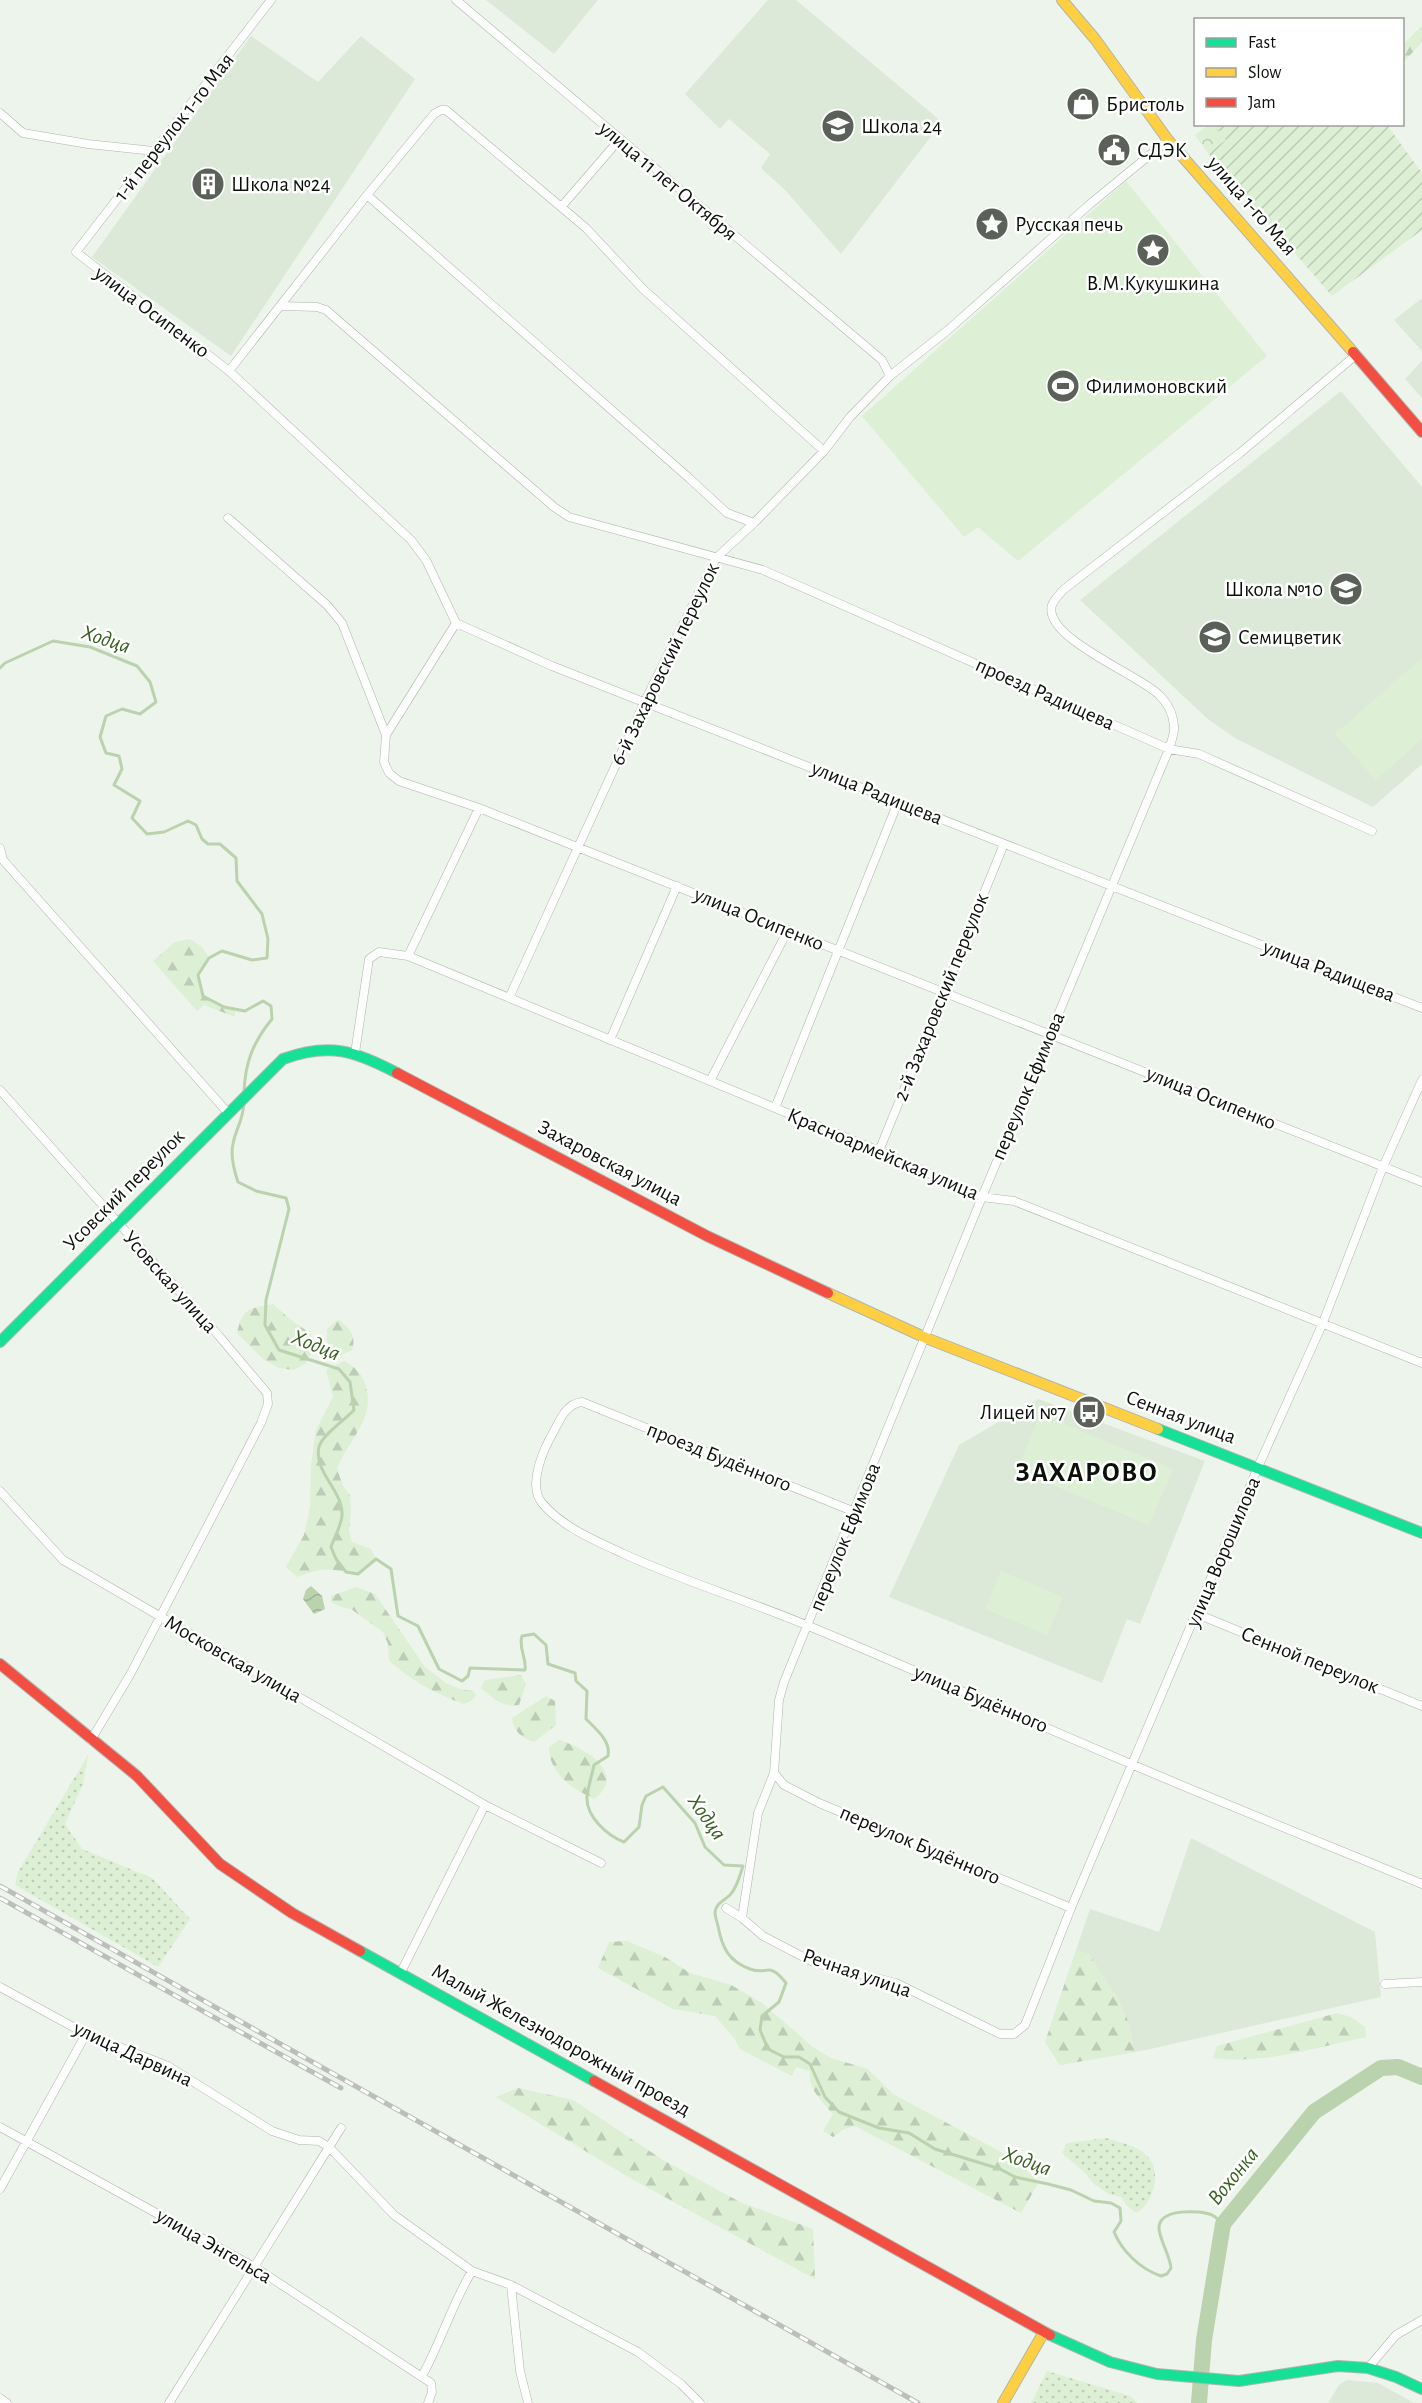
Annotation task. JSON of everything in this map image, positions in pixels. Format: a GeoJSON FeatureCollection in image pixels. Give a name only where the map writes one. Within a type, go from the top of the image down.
{"type":"FeatureCollection","features":[{"type":"Feature","properties":{"kind":"street","name":"1-й переулок 1-го Мая"},"geometry":{"type":"LineString","coordinates":[[76,252],[271,0]]}},
{"type":"Feature","properties":{"kind":"street","name":"улица 11 лет Октября"},"geometry":{"type":"LineString","coordinates":[[456,0],[882,360],[890,376]]}},
{"type":"Feature","properties":{"kind":"street","name":"улица 1-го Мая"},"geometry":{"type":"LineString","coordinates":[[1062,0],[1095,39],[1168,140],[1422,432]]}},
{"type":"Feature","properties":{"kind":"street"},"geometry":{"type":"LineString","coordinates":[[229,371],[367,195],[434,114],[446,110],[562,206],[642,289],[824,451]]}},
{"type":"Feature","properties":{"kind":"street"},"geometry":{"type":"LineString","coordinates":[[0,113],[24,133],[88,144],[154,151]]}},
{"type":"Feature","properties":{"kind":"street"},"geometry":{"type":"LineString","coordinates":[[562,206],[619,140]]}},
{"type":"Feature","properties":{"kind":"street","name":"6-й Захаровский переулок"},"geometry":{"type":"LineString","coordinates":[[509,998],[645,701],[716,558],[754,523],[824,451],[850,417],[890,376],[948,330],[1090,204],[1168,140]]}},
{"type":"Feature","properties":{"kind":"street"},"geometry":{"type":"LineString","coordinates":[[367,195],[710,499],[727,513],[754,523]]}},
{"type":"Feature","properties":{"kind":"street","name":"улица Осипенко"},"geometry":{"type":"LineString","coordinates":[[76,252],[229,371],[411,540],[426,560],[456,623]]}},
{"type":"Feature","properties":{"kind":"street","name":"проезд Радищева"},"geometry":{"type":"LineString","coordinates":[[281,306],[317,307],[326,310],[554,507],[569,517],[763,570],[1169,749],[1199,754],[1372,831]]}},
{"type":"Feature","properties":{"kind":"street","name":"переулок Ефимова"},"geometry":{"type":"LineString","coordinates":[[742,1918],[758,1813],[774,1773],[779,1700],[784,1683],[982,1197],[1169,749],[1175,728],[1170,709],[1160,695],[1145,682],[1105,661],[1064,633],[1052,617],[1052,605],[1063,590],[1240,453],[1356,355]]}},
{"type":"Feature","properties":{"kind":"street","name":"улица Осипенко"},"geometry":{"type":"LineString","coordinates":[[228,518],[327,605],[342,623],[386,735],[384,762],[389,773],[399,781],[478,808],[578,847],[1422,1182]]}},
{"type":"Feature","properties":{"kind":"street"},"geometry":{"type":"LineString","coordinates":[[386,735],[456,623]]}},
{"type":"Feature","properties":{"kind":"street","name":"улица Радищева"},"geometry":{"type":"LineString","coordinates":[[456,623],[552,666],[1422,1008]]}},
{"type":"Feature","properties":{"kind":"street"},"geometry":{"type":"LineString","coordinates":[[775,1108],[898,802]]}},
{"type":"Feature","properties":{"kind":"street"},"geometry":{"type":"LineString","coordinates":[[408,956],[478,808]]}},
{"type":"Feature","properties":{"kind":"street","name":"2-й Захаровский переулок"},"geometry":{"type":"LineString","coordinates":[[879,1151],[1004,844]]}},
{"type":"Feature","properties":{"kind":"street"},"geometry":{"type":"LineString","coordinates":[[0,848],[3,860],[229,1114]]}},
{"type":"Feature","properties":{"kind":"street"},"geometry":{"type":"LineString","coordinates":[[610,1040],[677,886]]}},
{"type":"Feature","properties":{"kind":"street"},"geometry":{"type":"LineString","coordinates":[[710,1081],[788,930]]}},
{"type":"Feature","properties":{"kind":"street","name":"Красноармейская улица"},"geometry":{"type":"LineString","coordinates":[[355,1053],[369,959],[380,952],[408,956],[879,1151],[982,1197],[1014,1201],[1422,1364]]}},
{"type":"Feature","properties":{"kind":"street","name":"Захаровская улица"},"geometry":{"type":"LineString","coordinates":[[276,1067],[283,1059],[313,1049],[329,1047],[355,1053],[707,1236],[926,1338]]}},
{"type":"Feature","properties":{"kind":"street","name":"Усовский переулок"},"geometry":{"type":"LineString","coordinates":[[0,1342],[276,1067]]}},
{"type":"Feature","properties":{"kind":"street","name":"улица Ворошилова"},"geometry":{"type":"LineString","coordinates":[[1025,2025],[1071,1908],[1258,1467],[1322,1325],[1383,1167],[1422,1080]]}},
{"type":"Feature","properties":{"kind":"street","name":"Усовская улица"},"geometry":{"type":"LineString","coordinates":[[1,1092],[267,1394],[267,1404],[261,1423],[160,1617]]}},
{"type":"Feature","properties":{"kind":"street","name":"Сенная улица"},"geometry":{"type":"LineString","coordinates":[[926,1338],[1422,1533]]}},
{"type":"Feature","properties":{"kind":"street","name":"проезд Будённого"},"geometry":{"type":"LineString","coordinates":[[582,1402],[855,1512]]}},
{"type":"Feature","properties":{"kind":"street","name":"улица Будённого"},"geometry":{"type":"LineString","coordinates":[[582,1402],[573,1403],[565,1411],[551,1436],[540,1464],[536,1484],[539,1499],[570,1526],[660,1570],[808,1625],[1132,1765],[1422,1884]]}},
{"type":"Feature","properties":{"kind":"street","name":"Московская улица"},"geometry":{"type":"LineString","coordinates":[[0,1491],[63,1560],[485,1804],[601,1863]]}},
{"type":"Feature","properties":{"kind":"street","name":"Сенной переулок"},"geometry":{"type":"LineString","coordinates":[[1197,1614],[1422,1706]]}},
{"type":"Feature","properties":{"kind":"street"},"geometry":{"type":"LineString","coordinates":[[91,1740],[160,1617]]}},
{"type":"Feature","properties":{"kind":"street","name":"Малый Железнодорожный проезд"},"geometry":{"type":"LineString","coordinates":[[0,1664],[137,1776],[220,1864],[292,1913],[1044,2332],[1110,2362],[1157,2374],[1239,2381],[1338,2366],[1368,2368],[1422,2389]]}},
{"type":"Feature","properties":{"kind":"street","name":"переулок Будённого"},"geometry":{"type":"LineString","coordinates":[[774,1773],[784,1785],[819,1803],[1071,1908]]}},
{"type":"Feature","properties":{"kind":"street"},"geometry":{"type":"LineString","coordinates":[[400,1974],[485,1804]]}},
{"type":"Feature","properties":{"kind":"street","name":"Речная улица"},"geometry":{"type":"LineString","coordinates":[[726,1908],[763,1936],[815,1962],[896,1983],[1000,2034],[1014,2034],[1025,2025]]}},
{"type":"Feature","properties":{"kind":"street"},"geometry":{"type":"LineString","coordinates":[[1385,1984],[1422,1982]]}},
{"type":"Feature","properties":{"kind":"street","name":"улица Дарвина"},"geometry":{"type":"LineString","coordinates":[[0,1987],[86,2034],[168,2067],[272,2131],[299,2140],[319,2141],[330,2148]]}},
{"type":"Feature","properties":{"kind":"street"},"geometry":{"type":"LineString","coordinates":[[0,2189],[86,2034]]}},
{"type":"Feature","properties":{"kind":"street","name":"улица Энгельса"},"geometry":{"type":"LineString","coordinates":[[0,2127],[256,2268],[422,2376]]}},
{"type":"Feature","properties":{"kind":"street"},"geometry":{"type":"LineString","coordinates":[[169,2403],[256,2268],[341,2128]]}},
{"type":"Feature","properties":{"kind":"street"},"geometry":{"type":"LineString","coordinates":[[330,2148],[394,2215],[472,2271],[511,2285],[638,2352],[681,2384],[700,2403]]}},
{"type":"Feature","properties":{"kind":"street"},"geometry":{"type":"LineString","coordinates":[[429,2403],[432,2392],[431,2383],[422,2376],[458,2295],[472,2271]]}},
{"type":"Feature","properties":{"kind":"street"},"geometry":{"type":"LineString","coordinates":[[511,2285],[520,2371],[528,2403]]}},
{"type":"Feature","properties":{"kind":"street"},"geometry":{"type":"LineString","coordinates":[[1368,2368],[1388,2342],[1409,2326],[1422,2320]]}},
{"type":"Feature","properties":{"kind":"street"},"geometry":{"type":"LineString","coordinates":[[1003,2403],[1044,2332]]}},
{"type":"Feature","properties":{"kind":"street"},"geometry":{"type":"LineString","coordinates":[[0,2398],[7,2403]]}},
{"type":"Feature","properties":{"kind":"shaded area"},"geometry":{"type":"Polygon","coordinates":[[[486,0],[598,0],[554,54],[486,0]]]}},
{"type":"Feature","properties":{"kind":"shaded area","name":"Школа 24"},"geometry":{"type":"Polygon","coordinates":[[[768,0],[796,0],[942,122],[841,254],[785,190],[761,168],[770,154],[729,119],[720,129],[685,94],[768,0]]]}},
{"type":"Feature","properties":{"kind":"shaded area"},"geometry":{"type":"Polygon","coordinates":[[[251,36],[318,82],[361,36],[415,79],[231,356],[92,257],[251,36]]]}},
{"type":"Feature","properties":{"kind":"shaded area"},"geometry":{"type":"Polygon","coordinates":[[[1422,298],[1422,351],[1394,320],[1422,298]]]}},
{"type":"Feature","properties":{"kind":"shaded area"},"geometry":{"type":"Polygon","coordinates":[[[1422,361],[1422,398],[1405,379],[1422,361]]]}},
{"type":"Feature","properties":{"kind":"shaded area","name":"Школа №10"},"geometry":{"type":"Polygon","coordinates":[[[1341,391],[1422,487],[1422,764],[1373,807],[1235,738],[1209,720],[1080,600],[1341,391]]]}},
{"type":"Feature","properties":{"kind":"shaded area"},"geometry":{"type":"Polygon","coordinates":[[[1038,1399],[1205,1461],[1140,1624],[1127,1619],[1102,1683],[889,1597],[959,1445],[1038,1399]]]}},
{"type":"Feature","properties":{"kind":"shaded area"},"geometry":{"type":"Polygon","coordinates":[[[1191,1838],[1375,1932],[1381,1997],[1146,2050],[1060,2065],[1045,2042],[1090,1909],[1159,1932],[1191,1838]]]}},
{"type":"Feature","properties":{"kind":"shaded area"},"geometry":{"type":"Polygon","coordinates":[[[1347,2380],[1378,2383],[1414,2403],[1328,2403],[1339,2385],[1347,2380]]]}},
{"type":"Feature","properties":{"kind":"green space"},"geometry":{"type":"Polygon","coordinates":[[[1422,25],[1422,42],[1404,62],[1404,44],[1422,25]]]}},
{"type":"Feature","properties":{"kind":"green space"},"geometry":{"type":"Polygon","coordinates":[[[1208,126],[1216,126],[1227,140],[1208,153],[1195,135],[1208,126]]]}},
{"type":"Feature","properties":{"kind":"green space"},"geometry":{"type":"Polygon","coordinates":[[[1216,126],[1388,126],[1422,173],[1422,230],[1332,296],[1208,153],[1226,140],[1216,126]]]}},
{"type":"Feature","properties":{"kind":"green space","name":"Филимоновский"},"geometry":{"type":"Polygon","coordinates":[[[1126,181],[1267,356],[1018,561],[978,527],[964,537],[862,416],[1126,181]]]}},
{"type":"Feature","properties":{"kind":"green space"},"geometry":{"type":"Polygon","coordinates":[[[1422,658],[1422,739],[1376,780],[1335,734],[1422,658]]]}},
{"type":"Feature","properties":{"kind":"green space"},"geometry":{"type":"Polygon","coordinates":[[[190,939],[202,947],[209,958],[198,975],[203,996],[224,1007],[235,1009],[235,1017],[204,1005],[197,1011],[153,961],[175,942],[190,939]]]}},
{"type":"Feature","properties":{"kind":"green space"},"geometry":{"type":"Polygon","coordinates":[[[273,1304],[310,1333],[314,1341],[313,1350],[306,1363],[294,1370],[279,1368],[263,1359],[237,1333],[242,1318],[248,1311],[273,1304]]]}},
{"type":"Feature","properties":{"kind":"green space"},"geometry":{"type":"Polygon","coordinates":[[[338,1319],[351,1332],[353,1345],[352,1350],[341,1355],[333,1355],[327,1343],[327,1329],[338,1319]]]}},
{"type":"Feature","properties":{"kind":"green space"},"geometry":{"type":"Polygon","coordinates":[[[344,1361],[362,1376],[368,1396],[367,1408],[360,1428],[337,1469],[343,1486],[350,1495],[349,1531],[352,1542],[371,1549],[376,1559],[358,1574],[327,1570],[297,1577],[286,1567],[304,1535],[310,1508],[311,1465],[316,1430],[333,1397],[326,1370],[344,1361]]]}},
{"type":"Feature","properties":{"kind":"green space"},"geometry":{"type":"Polygon","coordinates":[[[1040,1414],[1173,1469],[1149,1525],[1017,1470],[1040,1414]]]}},
{"type":"Feature","properties":{"kind":"green space"},"geometry":{"type":"Polygon","coordinates":[[[1001,1571],[1063,1597],[1047,1635],[985,1609],[1001,1571]]]}},
{"type":"Feature","properties":{"kind":"green space"},"geometry":{"type":"Polygon","coordinates":[[[356,1587],[375,1594],[425,1667],[446,1683],[473,1691],[476,1695],[471,1701],[464,1704],[454,1700],[405,1674],[389,1660],[388,1644],[383,1632],[351,1609],[331,1602],[331,1596],[356,1587]]]}},
{"type":"Feature","properties":{"kind":"green space"},"geometry":{"type":"Polygon","coordinates":[[[521,1675],[526,1684],[519,1705],[503,1704],[481,1688],[485,1680],[521,1675]]]}},
{"type":"Feature","properties":{"kind":"green space"},"geometry":{"type":"Polygon","coordinates":[[[546,1696],[555,1701],[556,1725],[534,1742],[519,1733],[514,1727],[512,1718],[546,1696]]]}},
{"type":"Feature","properties":{"kind":"green space"},"geometry":{"type":"Polygon","coordinates":[[[559,1740],[590,1755],[605,1771],[607,1780],[604,1789],[594,1799],[570,1785],[557,1772],[550,1757],[549,1747],[559,1740]]]}},
{"type":"Feature","properties":{"kind":"green space"},"geometry":{"type":"Polygon","coordinates":[[[88,1755],[83,1784],[65,1824],[82,1849],[152,1878],[190,1919],[158,1967],[15,1885],[18,1872],[88,1755]]]}},
{"type":"Feature","properties":{"kind":"green space"},"geometry":{"type":"Polygon","coordinates":[[[627,1941],[665,1957],[690,1973],[731,1985],[762,2003],[814,2048],[831,2058],[868,2069],[893,2094],[1014,2159],[1039,2182],[1021,2213],[855,2126],[844,2129],[833,2137],[823,2131],[833,2114],[813,2089],[810,2071],[796,2067],[792,2076],[740,2049],[734,2038],[715,2016],[673,2009],[598,1968],[609,1942],[627,1941]]]}},
{"type":"Feature","properties":{"kind":"green space"},"geometry":{"type":"Polygon","coordinates":[[[1076,1950],[1089,1954],[1120,2002],[1129,2023],[1135,2052],[1060,2065],[1045,2042],[1076,1950]]]}},
{"type":"Feature","properties":{"kind":"green space"},"geometry":{"type":"Polygon","coordinates":[[[1337,2013],[1351,2017],[1365,2027],[1366,2037],[1270,2057],[1232,2060],[1213,2058],[1217,2046],[1337,2013]]]}},
{"type":"Feature","properties":{"kind":"green space"},"geometry":{"type":"Polygon","coordinates":[[[518,2088],[573,2100],[663,2160],[740,2202],[813,2229],[815,2279],[630,2178],[496,2097],[518,2088]]]}},
{"type":"Feature","properties":{"kind":"green space"},"geometry":{"type":"Polygon","coordinates":[[[1106,2138],[1137,2149],[1151,2161],[1155,2177],[1152,2194],[1137,2213],[1128,2207],[1121,2197],[1109,2194],[1095,2185],[1062,2153],[1067,2143],[1106,2138]]]}},
{"type":"Feature","properties":{"kind":"green space"},"geometry":{"type":"Polygon","coordinates":[[[1047,2371],[1130,2396],[1138,2403],[1031,2403],[1047,2371]]]}},
{"type":"Feature","properties":{"kind":"water"},"geometry":{"type":"Polygon","coordinates":[[[311,1586],[322,1596],[325,1609],[314,1614],[303,1599],[306,1590],[311,1586]]]}},
{"type":"Feature","properties":{"kind":"waterway","name":"Ходца"},"geometry":{"type":"LineString","coordinates":[[0,668],[5,663],[53,641],[90,647],[137,666],[150,682],[156,702],[140,714],[122,709],[106,716],[100,737],[106,753],[119,756],[122,769],[114,785],[140,801],[132,818],[147,834],[164,832],[188,821],[196,825],[202,839],[208,844],[220,844],[236,858],[237,881],[262,914],[268,939],[267,958],[252,960],[222,951],[209,958],[198,975],[203,996],[224,1007],[245,1011],[263,1001],[271,1006],[272,1019],[251,1053],[244,1092]]}},
{"type":"Feature","properties":{"kind":"waterway","name":"Ходца"},"geometry":{"type":"LineString","coordinates":[[244,1102],[232,1149],[238,1182],[256,1191],[286,1198],[289,1209],[266,1300],[265,1325],[279,1350],[339,1369],[350,1382],[354,1410],[321,1442],[318,1456],[320,1465],[341,1507],[342,1516],[331,1547],[336,1559],[346,1572],[358,1574],[376,1559],[391,1569],[398,1616],[418,1626],[439,1669],[462,1681],[468,1676],[470,1668],[525,1670],[521,1640],[522,1636],[534,1634],[546,1645],[548,1664],[575,1673],[576,1681],[587,1691],[586,1719],[602,1736],[608,1751],[608,1756],[594,1765],[587,1797],[590,1812],[599,1825],[624,1842],[639,1827],[642,1805],[646,1796],[663,1787],[695,1823],[705,1847],[724,1865],[743,1866],[732,1892],[719,1904],[715,1912],[722,1940],[727,1952],[736,1962],[756,1971],[771,1970],[786,1983],[779,2002],[762,2016],[760,2030],[768,2049],[784,2057],[799,2057],[810,2064],[825,2097],[839,2112],[879,2128],[909,2133],[935,2149],[1000,2169],[1015,2177],[1071,2190],[1094,2201],[1111,2203],[1120,2208],[1121,2221],[1114,2232],[1122,2246],[1139,2264],[1161,2276],[1167,2274],[1171,2268],[1159,2228],[1161,2221],[1181,2212],[1199,2212],[1212,2215],[1223,2224]]}},
{"type":"Feature","properties":{"kind":"waterway","name":"Вохонка"},"geometry":{"type":"LineString","coordinates":[[1199,2403],[1204,2340],[1223,2224],[1314,2112],[1381,2068],[1398,2067],[1422,2077]]}},
{"type":"Feature","properties":{"kind":"railway"},"geometry":{"type":"LineString","coordinates":[[0,1886],[918,2403]]}},
{"type":"Feature","properties":{"kind":"railway"},"geometry":{"type":"LineString","coordinates":[[0,1898],[341,2088]]}},
{"type":"Feature","properties":{"kind":"traffic: fast"},"geometry":{"type":"LineString","coordinates":[[0,1342],[283,1059],[315,1051],[342,1051],[368,1059],[397,1073]]}},
{"type":"Feature","properties":{"kind":"traffic: fast"},"geometry":{"type":"LineString","coordinates":[[1158,1429],[1422,1533]]}},
{"type":"Feature","properties":{"kind":"traffic: fast"},"geometry":{"type":"LineString","coordinates":[[360,1951],[594,2081]]}},
{"type":"Feature","properties":{"kind":"traffic: fast"},"geometry":{"type":"LineString","coordinates":[[1050,2335],[1110,2362],[1157,2374],[1239,2381],[1338,2366],[1368,2368],[1422,2389]]}},
{"type":"Feature","properties":{"kind":"traffic: slow"},"geometry":{"type":"LineString","coordinates":[[1062,0],[1095,39],[1168,140],[1353,352]]}},
{"type":"Feature","properties":{"kind":"traffic: slow"},"geometry":{"type":"LineString","coordinates":[[828,1293],[926,1338],[1158,1429]]}},
{"type":"Feature","properties":{"kind":"traffic: slow"},"geometry":{"type":"LineString","coordinates":[[1003,2403],[1044,2332]]}},
{"type":"Feature","properties":{"kind":"traffic: jam"},"geometry":{"type":"LineString","coordinates":[[1353,352],[1422,432]]}},
{"type":"Feature","properties":{"kind":"traffic: jam"},"geometry":{"type":"LineString","coordinates":[[397,1073],[707,1236],[828,1293]]}},
{"type":"Feature","properties":{"kind":"traffic: jam"},"geometry":{"type":"LineString","coordinates":[[0,1664],[137,1776],[220,1864],[292,1913],[360,1951]]}},
{"type":"Feature","properties":{"kind":"traffic: jam"},"geometry":{"type":"LineString","coordinates":[[594,2081],[1050,2335]]}},
{"type":"Feature","properties":{"kind":"place","name":"Бристоль"},"geometry":{"type":"Point","coordinates":[1083,104]}},
{"type":"Feature","properties":{"kind":"place","name":"Школа 24"},"geometry":{"type":"Point","coordinates":[838,126]}},
{"type":"Feature","properties":{"kind":"place","name":"СДЭК"},"geometry":{"type":"Point","coordinates":[1114,150]}},
{"type":"Feature","properties":{"kind":"place","name":"Школа №24"},"geometry":{"type":"Point","coordinates":[208,184]}},
{"type":"Feature","properties":{"kind":"place","name":"Русская печь"},"geometry":{"type":"Point","coordinates":[992,224]}},
{"type":"Feature","properties":{"kind":"place","name":"В.М.Кукушкина"},"geometry":{"type":"Point","coordinates":[1153,250]}},
{"type":"Feature","properties":{"kind":"place","name":"Филимоновский"},"geometry":{"type":"Point","coordinates":[1063,386]}},
{"type":"Feature","properties":{"kind":"place","name":"Школа №10"},"geometry":{"type":"Point","coordinates":[1346,589]}},
{"type":"Feature","properties":{"kind":"place","name":"Семицветик"},"geometry":{"type":"Point","coordinates":[1215,637]}},
{"type":"Feature","properties":{"kind":"place","name":"Лицей №7"},"geometry":{"type":"Point","coordinates":[1089,1412]}},
{"type":"Feature","properties":{"kind":"district","name":"ЗАХАРОВО"},"geometry":{"type":"Point","coordinates":[1087,1472]}}]}
